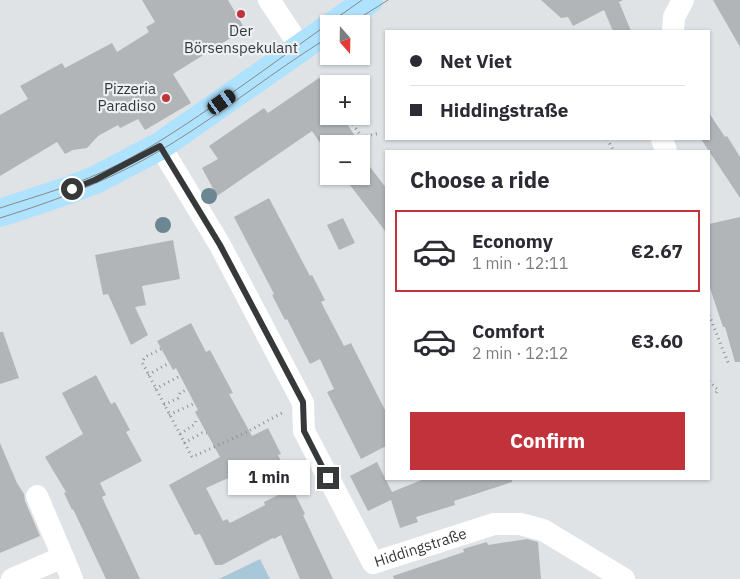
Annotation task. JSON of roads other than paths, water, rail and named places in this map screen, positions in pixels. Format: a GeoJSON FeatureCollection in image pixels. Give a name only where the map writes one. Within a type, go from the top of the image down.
{"type":"FeatureCollection","features":[{"type":"Feature","properties":{"kind":"main road"},"geometry":{"type":"LineString","coordinates":[[348,15],[369,0]]}},
{"type":"Feature","properties":{"kind":"main road"},"geometry":{"type":"LineString","coordinates":[[0,213],[95,180],[160,146],[320,34]]}},
{"type":"Feature","properties":{"kind":"street"},"geometry":{"type":"LineString","coordinates":[[269,0],[300,48]]}},
{"type":"Feature","properties":{"kind":"street"},"geometry":{"type":"LineString","coordinates":[[673,30],[674,17],[683,0]]}},
{"type":"Feature","properties":{"kind":"street","name":"Hiddingstraße"},"geometry":{"type":"LineString","coordinates":[[160,146],[220,245],[303,402],[304,431],[374,571],[494,524],[520,524],[543,530],[624,579]]}},
{"type":"Feature","properties":{"kind":"street"},"geometry":{"type":"LineString","coordinates":[[37,496],[72,579]]}},
{"type":"Feature","properties":{"kind":"street"},"geometry":{"type":"LineString","coordinates":[[12,579],[63,557]]}},
{"type":"Feature","properties":{"kind":"tram line"},"geometry":{"type":"LineString","coordinates":[[0,208],[89,178],[145,150],[226,97],[362,0]]}},
{"type":"Feature","properties":{"kind":"tram line"},"geometry":{"type":"LineString","coordinates":[[364,15],[388,0]]}},
{"type":"Feature","properties":{"kind":"tram line"},"geometry":{"type":"LineString","coordinates":[[0,218],[88,187],[130,167],[171,144],[211,118],[320,43]]}},
{"type":"Feature","properties":{"kind":"place","name":"Der Börsenspekulant"},"geometry":{"type":"Point","coordinates":[241,14]}},
{"type":"Feature","properties":{"kind":"place","name":"Pizzeria Paradiso"},"geometry":{"type":"Point","coordinates":[166,98]}}]}
